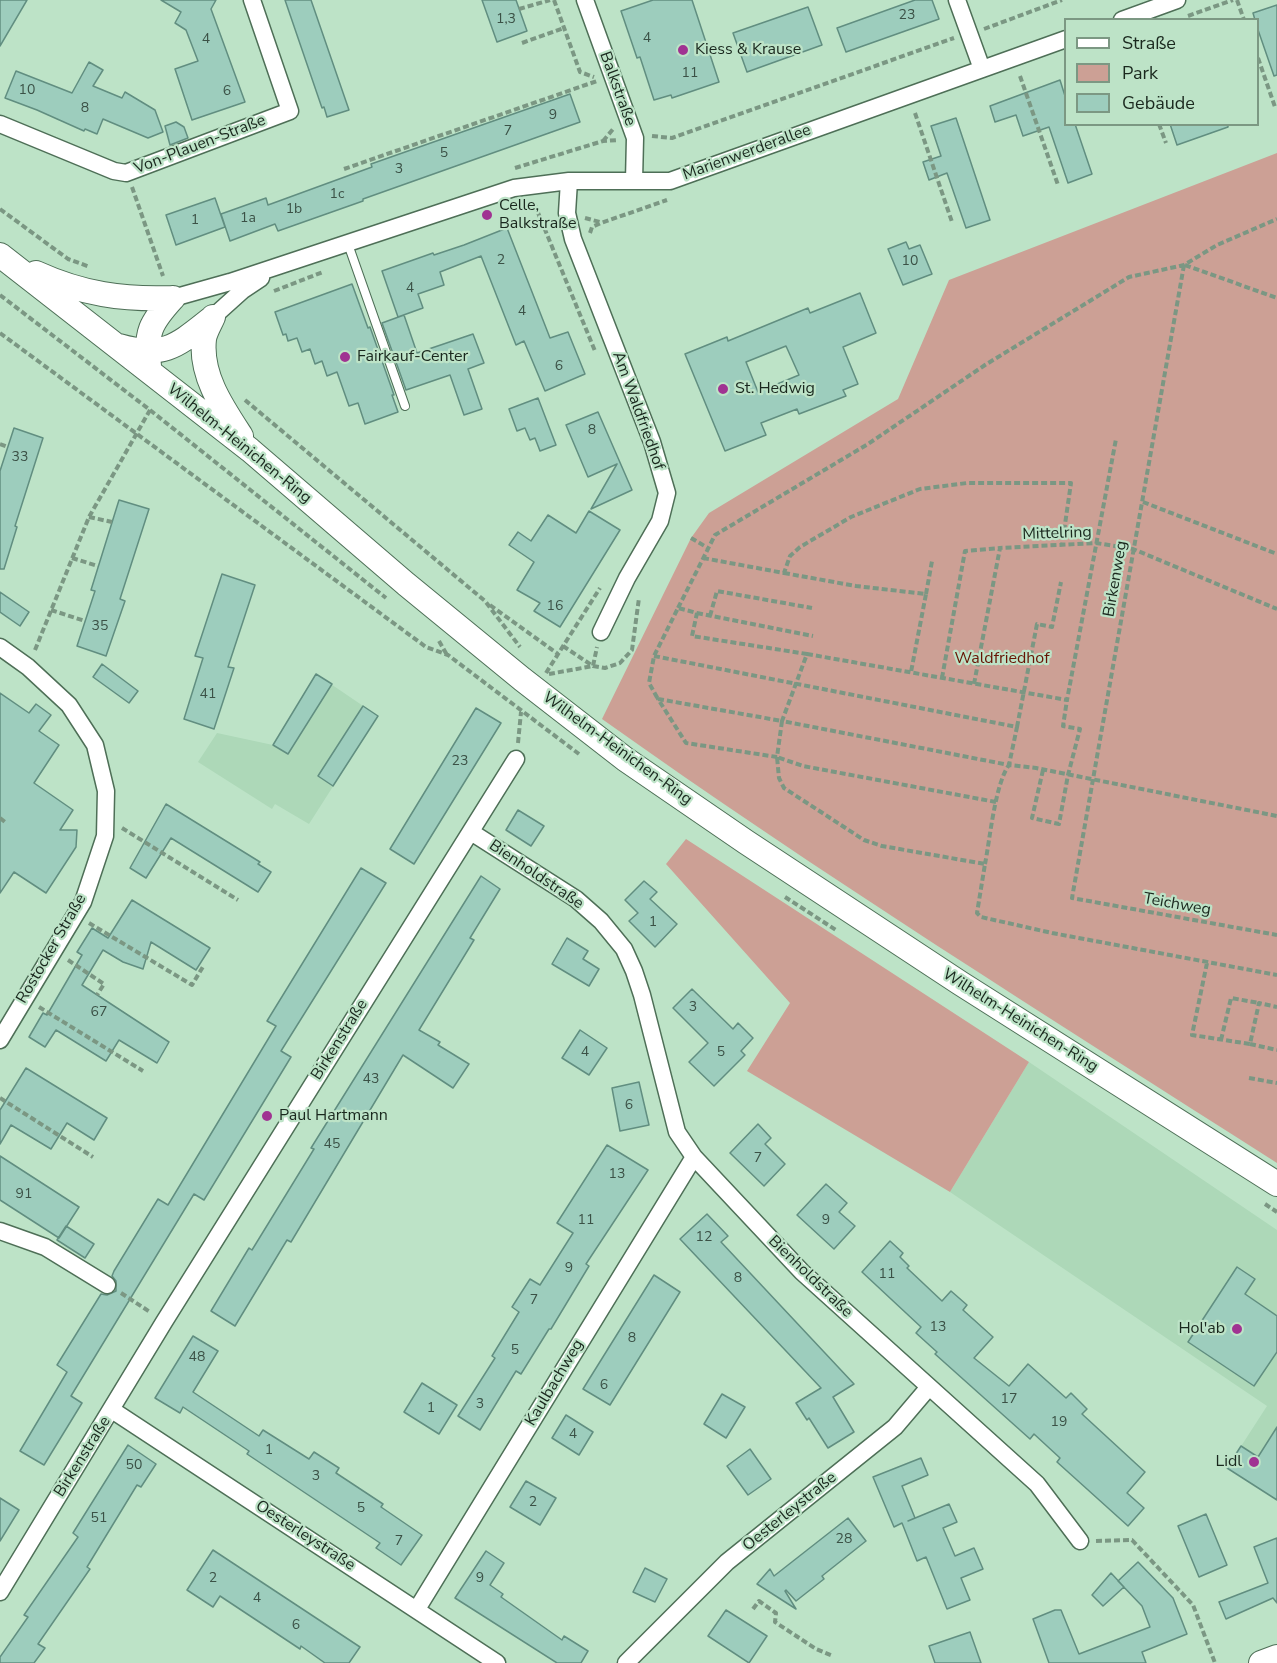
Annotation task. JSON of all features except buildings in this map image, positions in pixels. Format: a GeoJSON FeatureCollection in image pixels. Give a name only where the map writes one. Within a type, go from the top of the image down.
{"type":"FeatureCollection","features":[{"type":"Feature","properties":{"kind":"main road"},"geometry":{"type":"LineString","coordinates":[[3,258],[52,280],[96,294],[142,299],[173,298]]}},
{"type":"Feature","properties":{"kind":"main road","name":"Wilhelm-Heinichen-Ring"},"geometry":{"type":"LineString","coordinates":[[3,258],[115,345],[149,362],[406,584],[625,759],[960,983],[1277,1184]]}},
{"type":"Feature","properties":{"kind":"main road"},"geometry":{"type":"LineString","coordinates":[[173,298],[155,318],[147,343],[149,362],[183,341],[213,317]]}},
{"type":"Feature","properties":{"kind":"main road"},"geometry":{"type":"LineString","coordinates":[[213,317],[204,338],[207,375],[226,413],[250,450]]}},
{"type":"Feature","properties":{"kind":"main road"},"geometry":{"type":"LineString","coordinates":[[1262,1663],[1277,1657]]}},
{"type":"Feature","properties":{"kind":"street","name":"Von-Plauen-Straße"},"geometry":{"type":"LineString","coordinates":[[0,124],[114,171],[126,173],[291,111],[252,0]]}},
{"type":"Feature","properties":{"kind":"street","name":"Balkstraße"},"geometry":{"type":"LineString","coordinates":[[585,0],[635,138],[634,181]]}},
{"type":"Feature","properties":{"kind":"street"},"geometry":{"type":"LineString","coordinates":[[957,0],[982,69]]}},
{"type":"Feature","properties":{"kind":"street"},"geometry":{"type":"LineString","coordinates":[[1128,18],[1177,0]]}},
{"type":"Feature","properties":{"kind":"street","name":"Marienwerderallee"},"geometry":{"type":"LineString","coordinates":[[173,298],[348,244],[514,188],[569,181],[670,181],[1064,39]]}},
{"type":"Feature","properties":{"kind":"street","name":"Am Waldfriedhof"},"geometry":{"type":"LineString","coordinates":[[569,181],[567,213],[573,239],[652,442],[667,493],[660,521],[627,578],[601,632]]}},
{"type":"Feature","properties":{"kind":"street","name":"Marienwerderallee"},"geometry":{"type":"LineString","coordinates":[[213,317],[243,290],[282,265]]}},
{"type":"Feature","properties":{"kind":"street","name":"Rostocker Straße"},"geometry":{"type":"LineString","coordinates":[[0,647],[28,667],[69,705],[95,745],[106,791],[105,836],[82,902],[24,997],[6,1013],[0,1040]]}},
{"type":"Feature","properties":{"kind":"street","name":"Birkenstraße"},"geometry":{"type":"LineString","coordinates":[[0,1592],[164,1322],[516,759]]}},
{"type":"Feature","properties":{"kind":"street","name":"Bienholdstraße"},"geometry":{"type":"LineString","coordinates":[[471,832],[576,899],[601,921],[624,949],[642,995],[677,1132],[694,1157],[802,1272],[1037,1484],[1080,1541]]}},
{"type":"Feature","properties":{"kind":"street","name":"Kaulbachweg"},"geometry":{"type":"LineString","coordinates":[[417,1609],[694,1157]]}},
{"type":"Feature","properties":{"kind":"street"},"geometry":{"type":"LineString","coordinates":[[0,1231],[45,1247],[107,1285]]}},
{"type":"Feature","properties":{"kind":"street","name":"Oesterleystraße"},"geometry":{"type":"LineString","coordinates":[[626,1663],[728,1562],[895,1427],[929,1387]]}},
{"type":"Feature","properties":{"kind":"street","name":"Oesterleystraße"},"geometry":{"type":"LineString","coordinates":[[112,1410],[497,1663]]}},
{"type":"Feature","properties":{"kind":"lane"},"geometry":{"type":"LineString","coordinates":[[348,244],[405,406]]}},
{"type":"Feature","properties":{"kind":"path"},"geometry":{"type":"LineString","coordinates":[[519,9],[549,0]]}},
{"type":"Feature","properties":{"kind":"path"},"geometry":{"type":"LineString","coordinates":[[554,0],[580,72],[600,79]]}},
{"type":"Feature","properties":{"kind":"path"},"geometry":{"type":"LineString","coordinates":[[513,169],[603,141],[644,136],[672,138],[1062,0]]}},
{"type":"Feature","properties":{"kind":"path"},"geometry":{"type":"LineString","coordinates":[[1184,18],[1235,0],[1243,18]]}},
{"type":"Feature","properties":{"kind":"path"},"geometry":{"type":"LineString","coordinates":[[522,43],[564,28]]}},
{"type":"Feature","properties":{"kind":"path"},"geometry":{"type":"LineString","coordinates":[[1259,63],[1275,107]]}},
{"type":"Feature","properties":{"kind":"path"},"geometry":{"type":"LineString","coordinates":[[1020,76],[1058,185]]}},
{"type":"Feature","properties":{"kind":"path"},"geometry":{"type":"LineString","coordinates":[[600,79],[603,89]]}},
{"type":"Feature","properties":{"kind":"path"},"geometry":{"type":"LineString","coordinates":[[344,169],[600,79]]}},
{"type":"Feature","properties":{"kind":"path"},"geometry":{"type":"LineString","coordinates":[[915,113],[952,222]]}},
{"type":"Feature","properties":{"kind":"path"},"geometry":{"type":"LineString","coordinates":[[603,141],[615,128],[612,118]]}},
{"type":"Feature","properties":{"kind":"path"},"geometry":{"type":"LineString","coordinates":[[1160,126],[1166,143]]}},
{"type":"Feature","properties":{"kind":"path"},"geometry":{"type":"LineString","coordinates":[[126,173],[164,279],[153,278]]}},
{"type":"Feature","properties":{"kind":"path"},"geometry":{"type":"LineString","coordinates":[[534,203],[598,358]]}},
{"type":"Feature","properties":{"kind":"path"},"geometry":{"type":"LineString","coordinates":[[523,207],[534,203],[601,223]]}},
{"type":"Feature","properties":{"kind":"path"},"geometry":{"type":"LineString","coordinates":[[0,209],[68,259],[90,267]]}},
{"type":"Feature","properties":{"kind":"path"},"geometry":{"type":"LineString","coordinates":[[996,802],[803,766],[777,757],[686,743],[649,683],[654,656],[715,535],[868,444],[985,365],[1129,277],[1184,265],[1217,244],[1277,219]]}},
{"type":"Feature","properties":{"kind":"path"},"geometry":{"type":"LineString","coordinates":[[270,292],[354,261]]}},
{"type":"Feature","properties":{"kind":"path"},"geometry":{"type":"LineString","coordinates":[[1184,265],[1277,298]]}},
{"type":"Feature","properties":{"kind":"path","name":"Birkenweg"},"geometry":{"type":"LineString","coordinates":[[1072,898],[1184,265]]}},
{"type":"Feature","properties":{"kind":"path"},"geometry":{"type":"LineString","coordinates":[[0,295],[150,410],[392,603]]}},
{"type":"Feature","properties":{"kind":"path"},"geometry":{"type":"LineString","coordinates":[[0,333],[426,647],[448,655],[521,712],[516,759]]}},
{"type":"Feature","properties":{"kind":"path"},"geometry":{"type":"LineString","coordinates":[[242,398],[485,602],[558,654]]}},
{"type":"Feature","properties":{"kind":"path"},"geometry":{"type":"LineString","coordinates":[[28,667],[89,517],[150,410]]}},
{"type":"Feature","properties":{"kind":"path"},"geometry":{"type":"LineString","coordinates":[[1043,770],[1032,818],[1059,824],[1080,729],[1063,726],[1116,440]]}},
{"type":"Feature","properties":{"kind":"path"},"geometry":{"type":"LineString","coordinates":[[0,444],[8,447]]}},
{"type":"Feature","properties":{"kind":"path"},"geometry":{"type":"LineString","coordinates":[[784,573],[789,556],[851,517],[920,489],[967,483],[1071,483],[1062,545]]}},
{"type":"Feature","properties":{"kind":"path"},"geometry":{"type":"LineString","coordinates":[[1143,502],[1277,554]]}},
{"type":"Feature","properties":{"kind":"path"},"geometry":{"type":"LineString","coordinates":[[89,517],[112,522]]}},
{"type":"Feature","properties":{"kind":"path"},"geometry":{"type":"LineString","coordinates":[[691,538],[708,548]]}},
{"type":"Feature","properties":{"kind":"path","name":"Mittelring"},"geometry":{"type":"LineString","coordinates":[[974,684],[1000,548],[1096,543],[1133,549],[1277,609]]}},
{"type":"Feature","properties":{"kind":"path"},"geometry":{"type":"LineString","coordinates":[[942,678],[965,551],[1000,548]]}},
{"type":"Feature","properties":{"kind":"path"},"geometry":{"type":"LineString","coordinates":[[72,558],[98,566]]}},
{"type":"Feature","properties":{"kind":"path"},"geometry":{"type":"LineString","coordinates":[[703,558],[856,586],[926,594]]}},
{"type":"Feature","properties":{"kind":"path"},"geometry":{"type":"LineString","coordinates":[[911,672],[932,561]]}},
{"type":"Feature","properties":{"kind":"path"},"geometry":{"type":"LineString","coordinates":[[546,674],[606,579]]}},
{"type":"Feature","properties":{"kind":"path"},"geometry":{"type":"LineString","coordinates":[[1061,582],[1052,627],[1037,624],[1009,765],[1004,771],[996,802],[977,913],[981,917],[1052,933],[1277,975]]}},
{"type":"Feature","properties":{"kind":"path"},"geometry":{"type":"LineString","coordinates":[[710,616],[717,591],[812,608]]}},
{"type":"Feature","properties":{"kind":"path"},"geometry":{"type":"LineString","coordinates":[[538,668],[546,674],[593,666],[605,668],[620,663],[632,650],[639,594]]}},
{"type":"Feature","properties":{"kind":"path"},"geometry":{"type":"LineString","coordinates":[[485,602],[524,653]]}},
{"type":"Feature","properties":{"kind":"path"},"geometry":{"type":"LineString","coordinates":[[678,608],[813,636]]}},
{"type":"Feature","properties":{"kind":"path"},"geometry":{"type":"LineString","coordinates":[[51,610],[85,621]]}},
{"type":"Feature","properties":{"kind":"path"},"geometry":{"type":"LineString","coordinates":[[697,613],[692,636],[1067,700]]}},
{"type":"Feature","properties":{"kind":"path"},"geometry":{"type":"LineString","coordinates":[[439,640],[448,655]]}},
{"type":"Feature","properties":{"kind":"path"},"geometry":{"type":"LineString","coordinates":[[563,646],[593,666]]}},
{"type":"Feature","properties":{"kind":"path"},"geometry":{"type":"LineString","coordinates":[[807,654],[782,721],[777,757],[779,778],[784,788],[864,840],[882,846],[985,864]]}},
{"type":"Feature","properties":{"kind":"path"},"geometry":{"type":"LineString","coordinates":[[654,656],[1017,727]]}},
{"type":"Feature","properties":{"kind":"path"},"geometry":{"type":"LineString","coordinates":[[658,699],[1277,816]]}},
{"type":"Feature","properties":{"kind":"path"},"geometry":{"type":"LineString","coordinates":[[0,818],[5,822]]}},
{"type":"Feature","properties":{"kind":"path"},"geometry":{"type":"LineString","coordinates":[[106,818],[238,900]]}},
{"type":"Feature","properties":{"kind":"path","name":"Teichweg"},"geometry":{"type":"LineString","coordinates":[[1072,898],[1277,935]]}},
{"type":"Feature","properties":{"kind":"path"},"geometry":{"type":"LineString","coordinates":[[75,914],[192,985],[204,965]]}},
{"type":"Feature","properties":{"kind":"path"},"geometry":{"type":"LineString","coordinates":[[53,950],[104,984],[97,995]]}},
{"type":"Feature","properties":{"kind":"path"},"geometry":{"type":"LineString","coordinates":[[1207,963],[1192,1035],[1277,1050]]}},
{"type":"Feature","properties":{"kind":"path"},"geometry":{"type":"LineString","coordinates":[[24,997],[143,1071]]}},
{"type":"Feature","properties":{"kind":"path"},"geometry":{"type":"LineString","coordinates":[[1221,1040],[1231,998],[1277,1007]]}},
{"type":"Feature","properties":{"kind":"path"},"geometry":{"type":"LineString","coordinates":[[1250,1044],[1259,1003]]}},
{"type":"Feature","properties":{"kind":"path"},"geometry":{"type":"LineString","coordinates":[[1249,1078],[1277,1083]]}},
{"type":"Feature","properties":{"kind":"path"},"geometry":{"type":"LineString","coordinates":[[0,1098],[93,1156]]}},
{"type":"Feature","properties":{"kind":"path"},"geometry":{"type":"LineString","coordinates":[[107,1285],[164,1322]]}},
{"type":"Feature","properties":{"kind":"path"},"geometry":{"type":"LineString","coordinates":[[1080,1541],[1132,1540],[1193,1605],[1215,1663]]}},
{"type":"Feature","properties":{"kind":"path"},"geometry":{"type":"LineString","coordinates":[[753,1608],[759,1601],[776,1613],[775,1622],[816,1649],[833,1656]]}},
{"type":"Feature","properties":{"kind":"shaded area"},"geometry":{"type":"Polygon","coordinates":[[[316,674],[378,716],[309,824],[275,804],[272,809],[198,762],[217,733],[273,745],[316,674]]]}},
{"type":"Feature","properties":{"kind":"shaded area"},"geometry":{"type":"Polygon","coordinates":[[[1029,1062],[1277,1230],[1277,1500],[1227,1468],[1267,1406],[950,1192],[1029,1062]]]}},
{"type":"Feature","properties":{"kind":"green space","name":"Waldfriedhof"},"geometry":{"type":"Polygon","coordinates":[[[1277,153],[1277,1163],[852,890],[602,719],[691,538],[709,513],[898,399],[949,280],[1277,153]]]}},
{"type":"Feature","properties":{"kind":"green space"},"geometry":{"type":"Polygon","coordinates":[[[686,839],[1029,1062],[950,1192],[747,1071],[790,1003],[666,864],[686,839]]]}},
{"type":"Feature","properties":{"kind":"place","name":"Kiess & Krause"},"geometry":{"type":"Point","coordinates":[683,50]}},
{"type":"Feature","properties":{"kind":"place","name":"Celle, Balkstraße"},"geometry":{"type":"Point","coordinates":[487,215]}},
{"type":"Feature","properties":{"kind":"place","name":"Fairkauf-Center"},"geometry":{"type":"Point","coordinates":[345,357]}},
{"type":"Feature","properties":{"kind":"place","name":"St. Hedwig"},"geometry":{"type":"Point","coordinates":[723,389]}},
{"type":"Feature","properties":{"kind":"place","name":"Paul Hartmann"},"geometry":{"type":"Point","coordinates":[267,1116]}},
{"type":"Feature","properties":{"kind":"place","name":"Hol'ab"},"geometry":{"type":"Point","coordinates":[1237,1329]}},
{"type":"Feature","properties":{"kind":"place","name":"Lidl"},"geometry":{"type":"Point","coordinates":[1254,1462]}}]}
